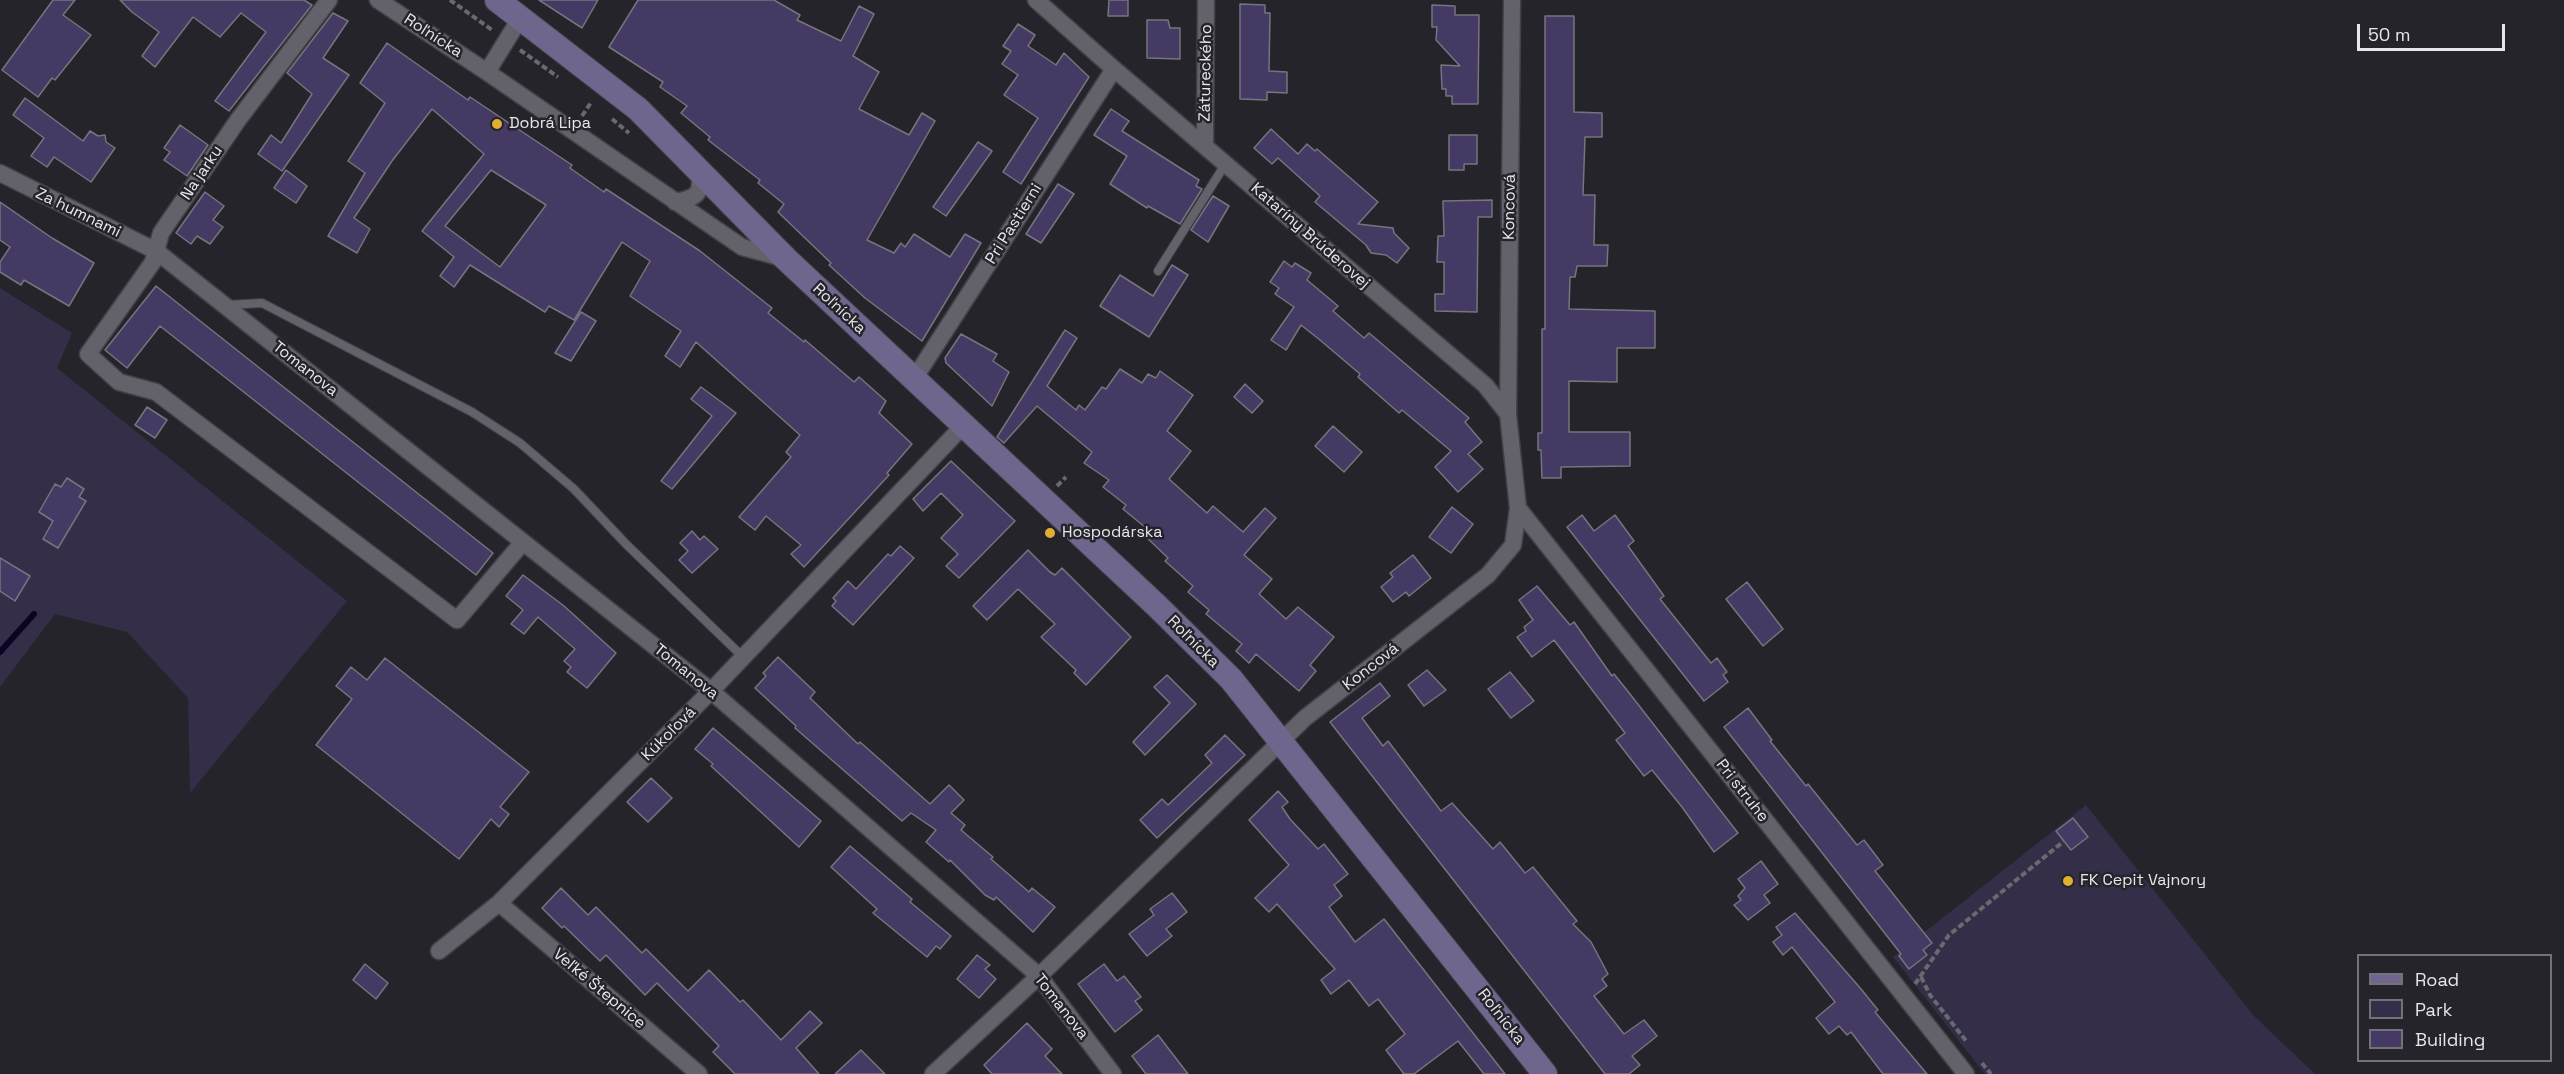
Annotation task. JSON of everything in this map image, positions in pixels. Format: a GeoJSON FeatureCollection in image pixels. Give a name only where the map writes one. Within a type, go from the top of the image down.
{"type":"FeatureCollection","features":[{"type":"Feature","properties":{"kind":"street","name":"Na jarku"},"geometry":{"type":"LineString","coordinates":[[329,0],[232,129],[161,233],[153,262],[88,354],[119,382],[156,392],[457,621],[523,542]]}},
{"type":"Feature","properties":{"kind":"street","name":"Roľnícka"},"geometry":{"type":"LineString","coordinates":[[378,0],[742,247],[786,259]]}},
{"type":"Feature","properties":{"kind":"street","name":"Kataríny Brúderovej"},"geometry":{"type":"LineString","coordinates":[[1036,0],[1113,69],[1485,385],[1508,414]]}},
{"type":"Feature","properties":{"kind":"street","name":"Zátureckého"},"geometry":{"type":"LineString","coordinates":[[1205,145],[1206,0]]}},
{"type":"Feature","properties":{"kind":"street","name":"Koncová"},"geometry":{"type":"LineString","coordinates":[[1508,414],[1512,0]]}},
{"type":"Feature","properties":{"kind":"street","name":"Roľnícka"},"geometry":{"type":"LineString","coordinates":[[500,1],[638,109],[786,259],[1231,679],[1545,1074]]}},
{"type":"Feature","properties":{"kind":"street"},"geometry":{"type":"LineString","coordinates":[[487,72],[505,39],[521,17]]}},
{"type":"Feature","properties":{"kind":"street","name":"Pri Pastierni"},"geometry":{"type":"LineString","coordinates":[[914,379],[1113,69]]}},
{"type":"Feature","properties":{"kind":"street"},"geometry":{"type":"LineString","coordinates":[[675,202],[697,195],[701,185],[699,169]]}},
{"type":"Feature","properties":{"kind":"street","name":"Za humnami"},"geometry":{"type":"LineString","coordinates":[[0,173],[156,251]]}},
{"type":"Feature","properties":{"kind":"street","name":"Tomanova"},"geometry":{"type":"LineString","coordinates":[[156,251],[711,692],[1039,976],[1113,1074]]}},
{"type":"Feature","properties":{"kind":"street"},"geometry":{"type":"LineString","coordinates":[[1508,414],[1518,508]]}},
{"type":"Feature","properties":{"kind":"street","name":"Kúkoľová"},"geometry":{"type":"LineString","coordinates":[[439,951],[499,903],[711,692],[963,426]]}},
{"type":"Feature","properties":{"kind":"street","name":"Koncová"},"geometry":{"type":"LineString","coordinates":[[1282,742],[1305,718],[1488,575],[1513,545],[1518,508]]}},
{"type":"Feature","properties":{"kind":"street","name":"Pri struhe"},"geometry":{"type":"LineString","coordinates":[[1518,508],[1966,1074]]}},
{"type":"Feature","properties":{"kind":"street"},"geometry":{"type":"LineString","coordinates":[[933,1074],[1039,976],[1282,742]]}},
{"type":"Feature","properties":{"kind":"street","name":"Veľké Štepnice"},"geometry":{"type":"LineString","coordinates":[[499,903],[699,1074]]}},
{"type":"Feature","properties":{"kind":"lane"},"geometry":{"type":"LineString","coordinates":[[1158,271],[1226,163]]}},
{"type":"Feature","properties":{"kind":"lane","name":"Tomanova"},"geometry":{"type":"LineString","coordinates":[[225,306],[262,303],[472,412],[520,443],[574,489],[658,576],[743,657]]}},
{"type":"Feature","properties":{"kind":"path"},"geometry":{"type":"LineString","coordinates":[[450,0],[563,81]]}},
{"type":"Feature","properties":{"kind":"path"},"geometry":{"type":"LineString","coordinates":[[582,95],[601,109]]}},
{"type":"Feature","properties":{"kind":"path"},"geometry":{"type":"LineString","coordinates":[[610,117],[634,139]]}},
{"type":"Feature","properties":{"kind":"path"},"geometry":{"type":"LineString","coordinates":[[1056,487],[1066,477]]}},
{"type":"Feature","properties":{"kind":"path"},"geometry":{"type":"LineString","coordinates":[[1906,981],[1913,990],[1949,935],[2064,841]]}},
{"type":"Feature","properties":{"kind":"path"},"geometry":{"type":"LineString","coordinates":[[1921,977],[1930,995],[1971,1048]]}},
{"type":"Feature","properties":{"kind":"path"},"geometry":{"type":"LineString","coordinates":[[1977,1056],[1991,1074]]}},
{"type":"Feature","properties":{"kind":"green space"},"geometry":{"type":"Polygon","coordinates":[[[0,288],[72,333],[57,368],[347,601],[190,793],[188,698],[127,632],[55,614],[0,687],[0,288]]]}},
{"type":"Feature","properties":{"kind":"green space","name":"FK Cepit Vajnory"},"geometry":{"type":"Polygon","coordinates":[[[2086,805],[2254,1016],[2315,1074],[1985,1074],[1893,957],[2086,805]]]}},
{"type":"Feature","properties":{"kind":"building"},"geometry":{"type":"Polygon","coordinates":[[[53,0],[75,0],[63,15],[91,35],[55,80],[52,78],[38,97],[2,70],[53,0]]]}},
{"type":"Feature","properties":{"kind":"building"},"geometry":{"type":"Polygon","coordinates":[[[120,0],[304,0],[312,5],[229,111],[215,101],[266,32],[241,13],[220,37],[193,17],[155,67],[142,56],[159,32],[120,0]]]}},
{"type":"Feature","properties":{"kind":"building"},"geometry":{"type":"Polygon","coordinates":[[[539,0],[598,0],[582,28],[539,0]]]}},
{"type":"Feature","properties":{"kind":"building"},"geometry":{"type":"Polygon","coordinates":[[[638,0],[774,0],[800,15],[797,20],[841,41],[859,6],[874,14],[853,56],[879,72],[859,109],[909,135],[922,113],[935,121],[867,240],[894,253],[901,243],[905,247],[914,234],[950,257],[965,234],[981,243],[922,341],[865,298],[829,265],[831,263],[778,212],[784,204],[758,183],[760,180],[708,140],[710,137],[681,113],[687,106],[660,87],[663,82],[609,47],[638,0]]]}},
{"type":"Feature","properties":{"kind":"building"},"geometry":{"type":"Polygon","coordinates":[[[1109,0],[1128,0],[1128,16],[1108,16],[1109,0]]]}},
{"type":"Feature","properties":{"kind":"building"},"geometry":{"type":"Polygon","coordinates":[[[1240,4],[1265,5],[1265,13],[1270,13],[1269,71],[1287,72],[1287,93],[1267,92],[1267,100],[1240,99],[1240,4]]]}},
{"type":"Feature","properties":{"kind":"building"},"geometry":{"type":"Polygon","coordinates":[[[1432,5],[1455,6],[1455,15],[1479,15],[1478,104],[1452,104],[1452,96],[1446,96],[1446,89],[1442,89],[1441,65],[1460,66],[1436,40],[1437,27],[1432,27],[1432,5]]]}},
{"type":"Feature","properties":{"kind":"building"},"geometry":{"type":"Polygon","coordinates":[[[333,13],[348,21],[323,58],[349,75],[282,171],[258,154],[271,135],[281,143],[312,94],[287,73],[333,13]]]}},
{"type":"Feature","properties":{"kind":"building"},"geometry":{"type":"Polygon","coordinates":[[[1545,16],[1574,16],[1574,112],[1602,113],[1602,137],[1585,137],[1583,195],[1595,195],[1594,245],[1608,245],[1607,266],[1577,266],[1575,277],[1570,277],[1569,309],[1655,311],[1655,348],[1617,348],[1617,382],[1569,381],[1569,432],[1630,432],[1630,466],[1561,467],[1561,478],[1542,478],[1541,450],[1538,450],[1538,433],[1542,433],[1542,329],[1545,329],[1545,16]]]}},
{"type":"Feature","properties":{"kind":"building"},"geometry":{"type":"Polygon","coordinates":[[[1147,20],[1168,20],[1170,28],[1180,28],[1180,59],[1147,58],[1147,20]]]}},
{"type":"Feature","properties":{"kind":"building"},"geometry":{"type":"Polygon","coordinates":[[[1018,24],[1035,35],[1028,46],[1056,65],[1064,53],[1089,77],[1021,184],[1003,172],[1038,118],[1004,95],[1018,75],[1002,64],[1011,51],[1003,46],[1018,24]]]}},
{"type":"Feature","properties":{"kind":"building"},"geometry":{"type":"Polygon","coordinates":[[[387,43],[468,100],[470,97],[572,165],[570,168],[604,192],[606,189],[700,251],[772,308],[768,313],[804,342],[805,340],[854,382],[859,377],[886,401],[879,413],[912,444],[887,473],[889,475],[804,567],[791,554],[801,545],[766,516],[755,530],[739,517],[791,457],[786,452],[800,435],[696,342],[680,367],[665,356],[681,331],[630,296],[650,261],[622,242],[574,320],[549,306],[545,312],[470,265],[454,287],[440,276],[454,257],[422,231],[484,154],[432,109],[392,161],[354,218],[370,229],[357,253],[328,236],[365,173],[348,161],[385,103],[360,83],[387,43]],[[491,170],[445,226],[500,267],[546,205],[491,170]]]}},
{"type":"Feature","properties":{"kind":"building"},"geometry":{"type":"Polygon","coordinates":[[[25,98],[83,141],[90,131],[98,136],[105,135],[106,142],[115,148],[91,182],[54,157],[47,167],[31,156],[44,138],[13,115],[25,98]]]}},
{"type":"Feature","properties":{"kind":"building"},"geometry":{"type":"Polygon","coordinates":[[[1111,109],[1129,121],[1122,131],[1199,180],[1196,186],[1202,189],[1180,224],[1148,206],[1147,208],[1110,184],[1127,156],[1094,135],[1111,109]]]}},
{"type":"Feature","properties":{"kind":"building"},"geometry":{"type":"Polygon","coordinates":[[[180,125],[208,145],[187,176],[164,160],[170,152],[164,148],[180,125]]]}},
{"type":"Feature","properties":{"kind":"building"},"geometry":{"type":"Polygon","coordinates":[[[1271,129],[1298,154],[1307,144],[1315,151],[1317,149],[1378,202],[1358,224],[1393,228],[1394,233],[1409,248],[1397,263],[1386,255],[1371,253],[1366,245],[1315,202],[1320,196],[1278,158],[1272,164],[1254,148],[1271,129]]]}},
{"type":"Feature","properties":{"kind":"building"},"geometry":{"type":"Polygon","coordinates":[[[1449,135],[1477,135],[1477,164],[1464,164],[1464,170],[1449,170],[1449,135]]]}},
{"type":"Feature","properties":{"kind":"building"},"geometry":{"type":"Polygon","coordinates":[[[978,142],[992,151],[946,216],[933,207],[978,142]]]}},
{"type":"Feature","properties":{"kind":"building"},"geometry":{"type":"Polygon","coordinates":[[[286,170],[307,186],[296,203],[274,188],[286,170]]]}},
{"type":"Feature","properties":{"kind":"building"},"geometry":{"type":"Polygon","coordinates":[[[1058,184],[1074,194],[1041,243],[1026,234],[1058,184]]]}},
{"type":"Feature","properties":{"kind":"building"},"geometry":{"type":"Polygon","coordinates":[[[205,192],[224,206],[213,220],[223,227],[210,244],[197,236],[191,244],[176,233],[205,192]]]}},
{"type":"Feature","properties":{"kind":"building"},"geometry":{"type":"Polygon","coordinates":[[[1213,196],[1229,206],[1208,242],[1191,230],[1213,196]]]}},
{"type":"Feature","properties":{"kind":"building"},"geometry":{"type":"Polygon","coordinates":[[[1492,200],[1492,217],[1478,217],[1477,312],[1435,311],[1435,294],[1444,294],[1444,262],[1437,262],[1438,236],[1444,236],[1443,201],[1492,200]]]}},
{"type":"Feature","properties":{"kind":"building"},"geometry":{"type":"Polygon","coordinates":[[[0,202],[52,238],[94,263],[69,306],[24,280],[21,285],[0,272],[0,262],[10,247],[0,240],[0,202]]]}},
{"type":"Feature","properties":{"kind":"building"},"geometry":{"type":"Polygon","coordinates":[[[1284,261],[1292,267],[1295,263],[1311,273],[1307,280],[1338,306],[1333,311],[1364,338],[1369,333],[1469,418],[1465,422],[1482,442],[1468,454],[1483,469],[1458,492],[1435,467],[1451,451],[1402,410],[1399,413],[1358,377],[1360,374],[1320,340],[1301,325],[1286,350],[1271,340],[1294,307],[1275,294],[1279,288],[1270,282],[1284,261]]]}},
{"type":"Feature","properties":{"kind":"building"},"geometry":{"type":"Polygon","coordinates":[[[1172,265],[1188,275],[1149,337],[1100,306],[1120,275],[1153,296],[1172,265]]]}},
{"type":"Feature","properties":{"kind":"building"},"geometry":{"type":"Polygon","coordinates":[[[156,286],[493,553],[476,575],[160,326],[127,368],[105,350],[156,286]]]}},
{"type":"Feature","properties":{"kind":"building"},"geometry":{"type":"Polygon","coordinates":[[[581,312],[596,321],[571,361],[555,353],[581,312]]]}},
{"type":"Feature","properties":{"kind":"building"},"geometry":{"type":"Polygon","coordinates":[[[1065,330],[1077,338],[1047,386],[1076,410],[1079,405],[1085,410],[1102,387],[1106,389],[1120,369],[1142,383],[1148,374],[1156,378],[1160,371],[1193,395],[1167,431],[1191,451],[1169,479],[1207,513],[1213,506],[1243,532],[1265,508],[1276,518],[1244,555],[1272,579],[1259,594],[1286,619],[1298,607],[1334,637],[1310,665],[1316,671],[1299,691],[1256,654],[1249,663],[1236,651],[1242,644],[1206,614],[1209,610],[1188,592],[1193,586],[1165,561],[1168,558],[1142,533],[1146,528],[1123,509],[1126,505],[1103,487],[1109,480],[1084,463],[1092,452],[1037,406],[1004,443],[997,437],[1065,330]]]}},
{"type":"Feature","properties":{"kind":"building"},"geometry":{"type":"Polygon","coordinates":[[[961,334],[997,354],[993,361],[1009,372],[992,406],[946,363],[945,358],[961,334]]]}},
{"type":"Feature","properties":{"kind":"building"},"geometry":{"type":"Polygon","coordinates":[[[1245,384],[1263,401],[1252,413],[1234,397],[1245,384]]]}},
{"type":"Feature","properties":{"kind":"building"},"geometry":{"type":"Polygon","coordinates":[[[701,387],[736,413],[672,489],[661,481],[712,416],[691,399],[701,387]]]}},
{"type":"Feature","properties":{"kind":"building"},"geometry":{"type":"Polygon","coordinates":[[[147,407],[167,420],[155,438],[135,425],[147,407]]]}},
{"type":"Feature","properties":{"kind":"building"},"geometry":{"type":"Polygon","coordinates":[[[1333,426],[1362,452],[1344,472],[1315,446],[1333,426]]]}},
{"type":"Feature","properties":{"kind":"building"},"geometry":{"type":"Polygon","coordinates":[[[951,461],[1015,521],[959,578],[946,566],[958,554],[941,538],[963,515],[941,493],[923,511],[913,499],[951,461]]]}},
{"type":"Feature","properties":{"kind":"building"},"geometry":{"type":"Polygon","coordinates":[[[67,478],[84,489],[79,497],[86,501],[58,548],[43,539],[53,521],[39,512],[55,484],[61,487],[67,478]]]}},
{"type":"Feature","properties":{"kind":"building"},"geometry":{"type":"Polygon","coordinates":[[[1452,507],[1473,524],[1451,553],[1429,537],[1452,507]]]}},
{"type":"Feature","properties":{"kind":"building"},"geometry":{"type":"Polygon","coordinates":[[[1582,515],[1594,531],[1615,515],[1634,541],[1628,546],[1664,596],[1660,599],[1711,663],[1717,658],[1727,672],[1723,675],[1728,682],[1704,701],[1567,527],[1582,515]]]}},
{"type":"Feature","properties":{"kind":"building"},"geometry":{"type":"Polygon","coordinates":[[[692,531],[700,540],[704,536],[718,549],[692,573],[679,560],[688,551],[680,543],[692,531]]]}},
{"type":"Feature","properties":{"kind":"building"},"geometry":{"type":"Polygon","coordinates":[[[900,546],[914,558],[853,625],[832,606],[836,601],[833,598],[848,581],[856,589],[888,554],[891,556],[900,546]]]}},
{"type":"Feature","properties":{"kind":"building"},"geometry":{"type":"Polygon","coordinates":[[[1028,550],[1055,575],[1062,568],[1131,637],[1086,685],[1074,673],[1076,670],[1041,637],[1055,624],[1018,589],[987,620],[973,606],[1028,550]]]}},
{"type":"Feature","properties":{"kind":"building"},"geometry":{"type":"Polygon","coordinates":[[[1413,555],[1431,578],[1409,596],[1406,592],[1393,602],[1381,587],[1393,577],[1390,573],[1413,555]]]}},
{"type":"Feature","properties":{"kind":"building"},"geometry":{"type":"Polygon","coordinates":[[[0,558],[30,576],[15,601],[0,591],[0,558]]]}},
{"type":"Feature","properties":{"kind":"building"},"geometry":{"type":"Polygon","coordinates":[[[523,575],[564,606],[616,653],[587,688],[567,672],[571,667],[564,661],[575,649],[538,617],[524,634],[511,624],[523,610],[506,596],[523,575]]]}},
{"type":"Feature","properties":{"kind":"building"},"geometry":{"type":"Polygon","coordinates":[[[1747,582],[1783,629],[1763,646],[1726,599],[1747,582]]]}},
{"type":"Feature","properties":{"kind":"building"},"geometry":{"type":"Polygon","coordinates":[[[1537,586],[1570,625],[1574,622],[1612,676],[1614,674],[1738,833],[1714,852],[1652,770],[1644,776],[1616,740],[1625,733],[1554,640],[1532,657],[1517,637],[1526,631],[1524,627],[1533,620],[1519,600],[1537,586]]]}},
{"type":"Feature","properties":{"kind":"building"},"geometry":{"type":"Polygon","coordinates":[[[778,657],[815,692],[810,698],[858,744],[860,742],[930,804],[949,785],[964,800],[951,813],[965,825],[961,830],[1029,892],[1032,888],[1055,907],[1033,932],[996,897],[994,900],[985,895],[950,860],[949,862],[926,842],[936,830],[911,813],[902,821],[795,728],[796,726],[755,688],[766,676],[763,673],[778,657]]]}},
{"type":"Feature","properties":{"kind":"building"},"geometry":{"type":"Polygon","coordinates":[[[385,658],[529,772],[500,807],[509,814],[499,827],[491,819],[459,859],[316,745],[352,699],[336,686],[351,667],[367,680],[385,658]]]}},
{"type":"Feature","properties":{"kind":"building"},"geometry":{"type":"Polygon","coordinates":[[[1427,670],[1446,690],[1424,706],[1408,685],[1427,670]]]}},
{"type":"Feature","properties":{"kind":"building"},"geometry":{"type":"Polygon","coordinates":[[[1510,672],[1534,701],[1511,718],[1488,689],[1510,672]]]}},
{"type":"Feature","properties":{"kind":"building"},"geometry":{"type":"Polygon","coordinates":[[[1167,675],[1196,704],[1145,755],[1133,742],[1170,703],[1154,687],[1167,675]]]}},
{"type":"Feature","properties":{"kind":"building"},"geometry":{"type":"Polygon","coordinates":[[[1380,683],[1390,696],[1362,718],[1383,746],[1388,741],[1441,811],[1452,803],[1493,849],[1500,842],[1525,873],[1533,867],[1577,921],[1573,924],[1591,942],[1608,974],[1602,979],[1607,986],[1594,996],[1624,1034],[1644,1020],[1657,1036],[1632,1056],[1640,1065],[1629,1074],[1605,1074],[1330,722],[1380,683]]]}},
{"type":"Feature","properties":{"kind":"building"},"geometry":{"type":"Polygon","coordinates":[[[1748,708],[1772,740],[1770,741],[1857,845],[1864,840],[1883,865],[1875,871],[1932,943],[1923,950],[1927,955],[1909,969],[1899,956],[1901,954],[1724,727],[1748,708]]]}},
{"type":"Feature","properties":{"kind":"building"},"geometry":{"type":"Polygon","coordinates":[[[713,728],[821,821],[799,847],[695,749],[713,728]]]}},
{"type":"Feature","properties":{"kind":"building"},"geometry":{"type":"Polygon","coordinates":[[[1225,735],[1245,755],[1157,838],[1140,820],[1162,799],[1168,805],[1212,763],[1205,755],[1225,735]]]}},
{"type":"Feature","properties":{"kind":"building"},"geometry":{"type":"Polygon","coordinates":[[[651,778],[672,798],[648,822],[627,802],[651,778]]]}},
{"type":"Feature","properties":{"kind":"building"},"geometry":{"type":"Polygon","coordinates":[[[1278,791],[1288,802],[1282,807],[1290,819],[1318,849],[1324,844],[1348,874],[1334,885],[1342,896],[1329,907],[1355,942],[1384,919],[1505,1074],[1484,1074],[1458,1041],[1414,1074],[1404,1074],[1386,1050],[1405,1034],[1378,999],[1369,1006],[1349,980],[1331,994],[1321,980],[1335,969],[1277,904],[1269,912],[1255,898],[1289,865],[1249,820],[1278,791]]]}},
{"type":"Feature","properties":{"kind":"building"},"geometry":{"type":"Polygon","coordinates":[[[2073,818],[2088,837],[2071,850],[2056,831],[2073,818]]]}},
{"type":"Feature","properties":{"kind":"building"},"geometry":{"type":"Polygon","coordinates":[[[850,846],[912,899],[910,902],[951,936],[940,949],[936,946],[927,957],[873,913],[877,909],[831,867],[850,846]]]}},
{"type":"Feature","properties":{"kind":"building"},"geometry":{"type":"Polygon","coordinates":[[[1761,861],[1778,884],[1764,895],[1770,903],[1748,920],[1734,905],[1741,900],[1738,896],[1745,888],[1738,879],[1761,861]]]}},
{"type":"Feature","properties":{"kind":"building"},"geometry":{"type":"Polygon","coordinates":[[[561,888],[588,915],[596,907],[642,953],[646,949],[688,991],[709,970],[740,1002],[743,1000],[781,1040],[810,1011],[822,1023],[796,1048],[819,1074],[735,1074],[713,1052],[719,1046],[657,983],[645,995],[606,955],[600,961],[542,908],[561,888]]]}},
{"type":"Feature","properties":{"kind":"building"},"geometry":{"type":"Polygon","coordinates":[[[1172,893],[1187,912],[1166,929],[1172,936],[1147,956],[1129,934],[1154,915],[1150,909],[1172,893]]]}},
{"type":"Feature","properties":{"kind":"building"},"geometry":{"type":"Polygon","coordinates":[[[1795,913],[1861,989],[1878,1010],[1875,1012],[1927,1074],[1883,1074],[1851,1032],[1847,1035],[1839,1026],[1829,1034],[1816,1018],[1835,1002],[1792,947],[1783,955],[1773,942],[1782,935],[1776,927],[1795,913]]]}},
{"type":"Feature","properties":{"kind":"building"},"geometry":{"type":"Polygon","coordinates":[[[977,955],[990,965],[985,969],[996,979],[979,998],[957,979],[977,955]]]}},
{"type":"Feature","properties":{"kind":"building"},"geometry":{"type":"Polygon","coordinates":[[[365,964],[388,983],[376,999],[353,980],[365,964]]]}},
{"type":"Feature","properties":{"kind":"building"},"geometry":{"type":"Polygon","coordinates":[[[1104,964],[1117,981],[1124,976],[1141,997],[1135,1001],[1142,1010],[1115,1032],[1078,984],[1104,964]]]}},
{"type":"Feature","properties":{"kind":"building"},"geometry":{"type":"Polygon","coordinates":[[[1027,1023],[1052,1049],[1045,1056],[1062,1074],[992,1074],[984,1065],[1027,1023]]]}},
{"type":"Feature","properties":{"kind":"building"},"geometry":{"type":"Polygon","coordinates":[[[1158,1035],[1188,1074],[1146,1074],[1132,1056],[1158,1035]]]}},
{"type":"Feature","properties":{"kind":"building"},"geometry":{"type":"Polygon","coordinates":[[[861,1050],[885,1074],[835,1074],[861,1050]]]}},
{"type":"Feature","properties":{"kind":"waterway"},"geometry":{"type":"LineString","coordinates":[[0,652],[34,614]]}},
{"type":"Feature","properties":{"kind":"place","name":"Dobrá Lipa"},"geometry":{"type":"Point","coordinates":[497,124]}},
{"type":"Feature","properties":{"kind":"place","name":"Hospodárska"},"geometry":{"type":"Point","coordinates":[1050,533]}},
{"type":"Feature","properties":{"kind":"place","name":"FK Cepit Vajnory"},"geometry":{"type":"Point","coordinates":[2068,881]}}]}
